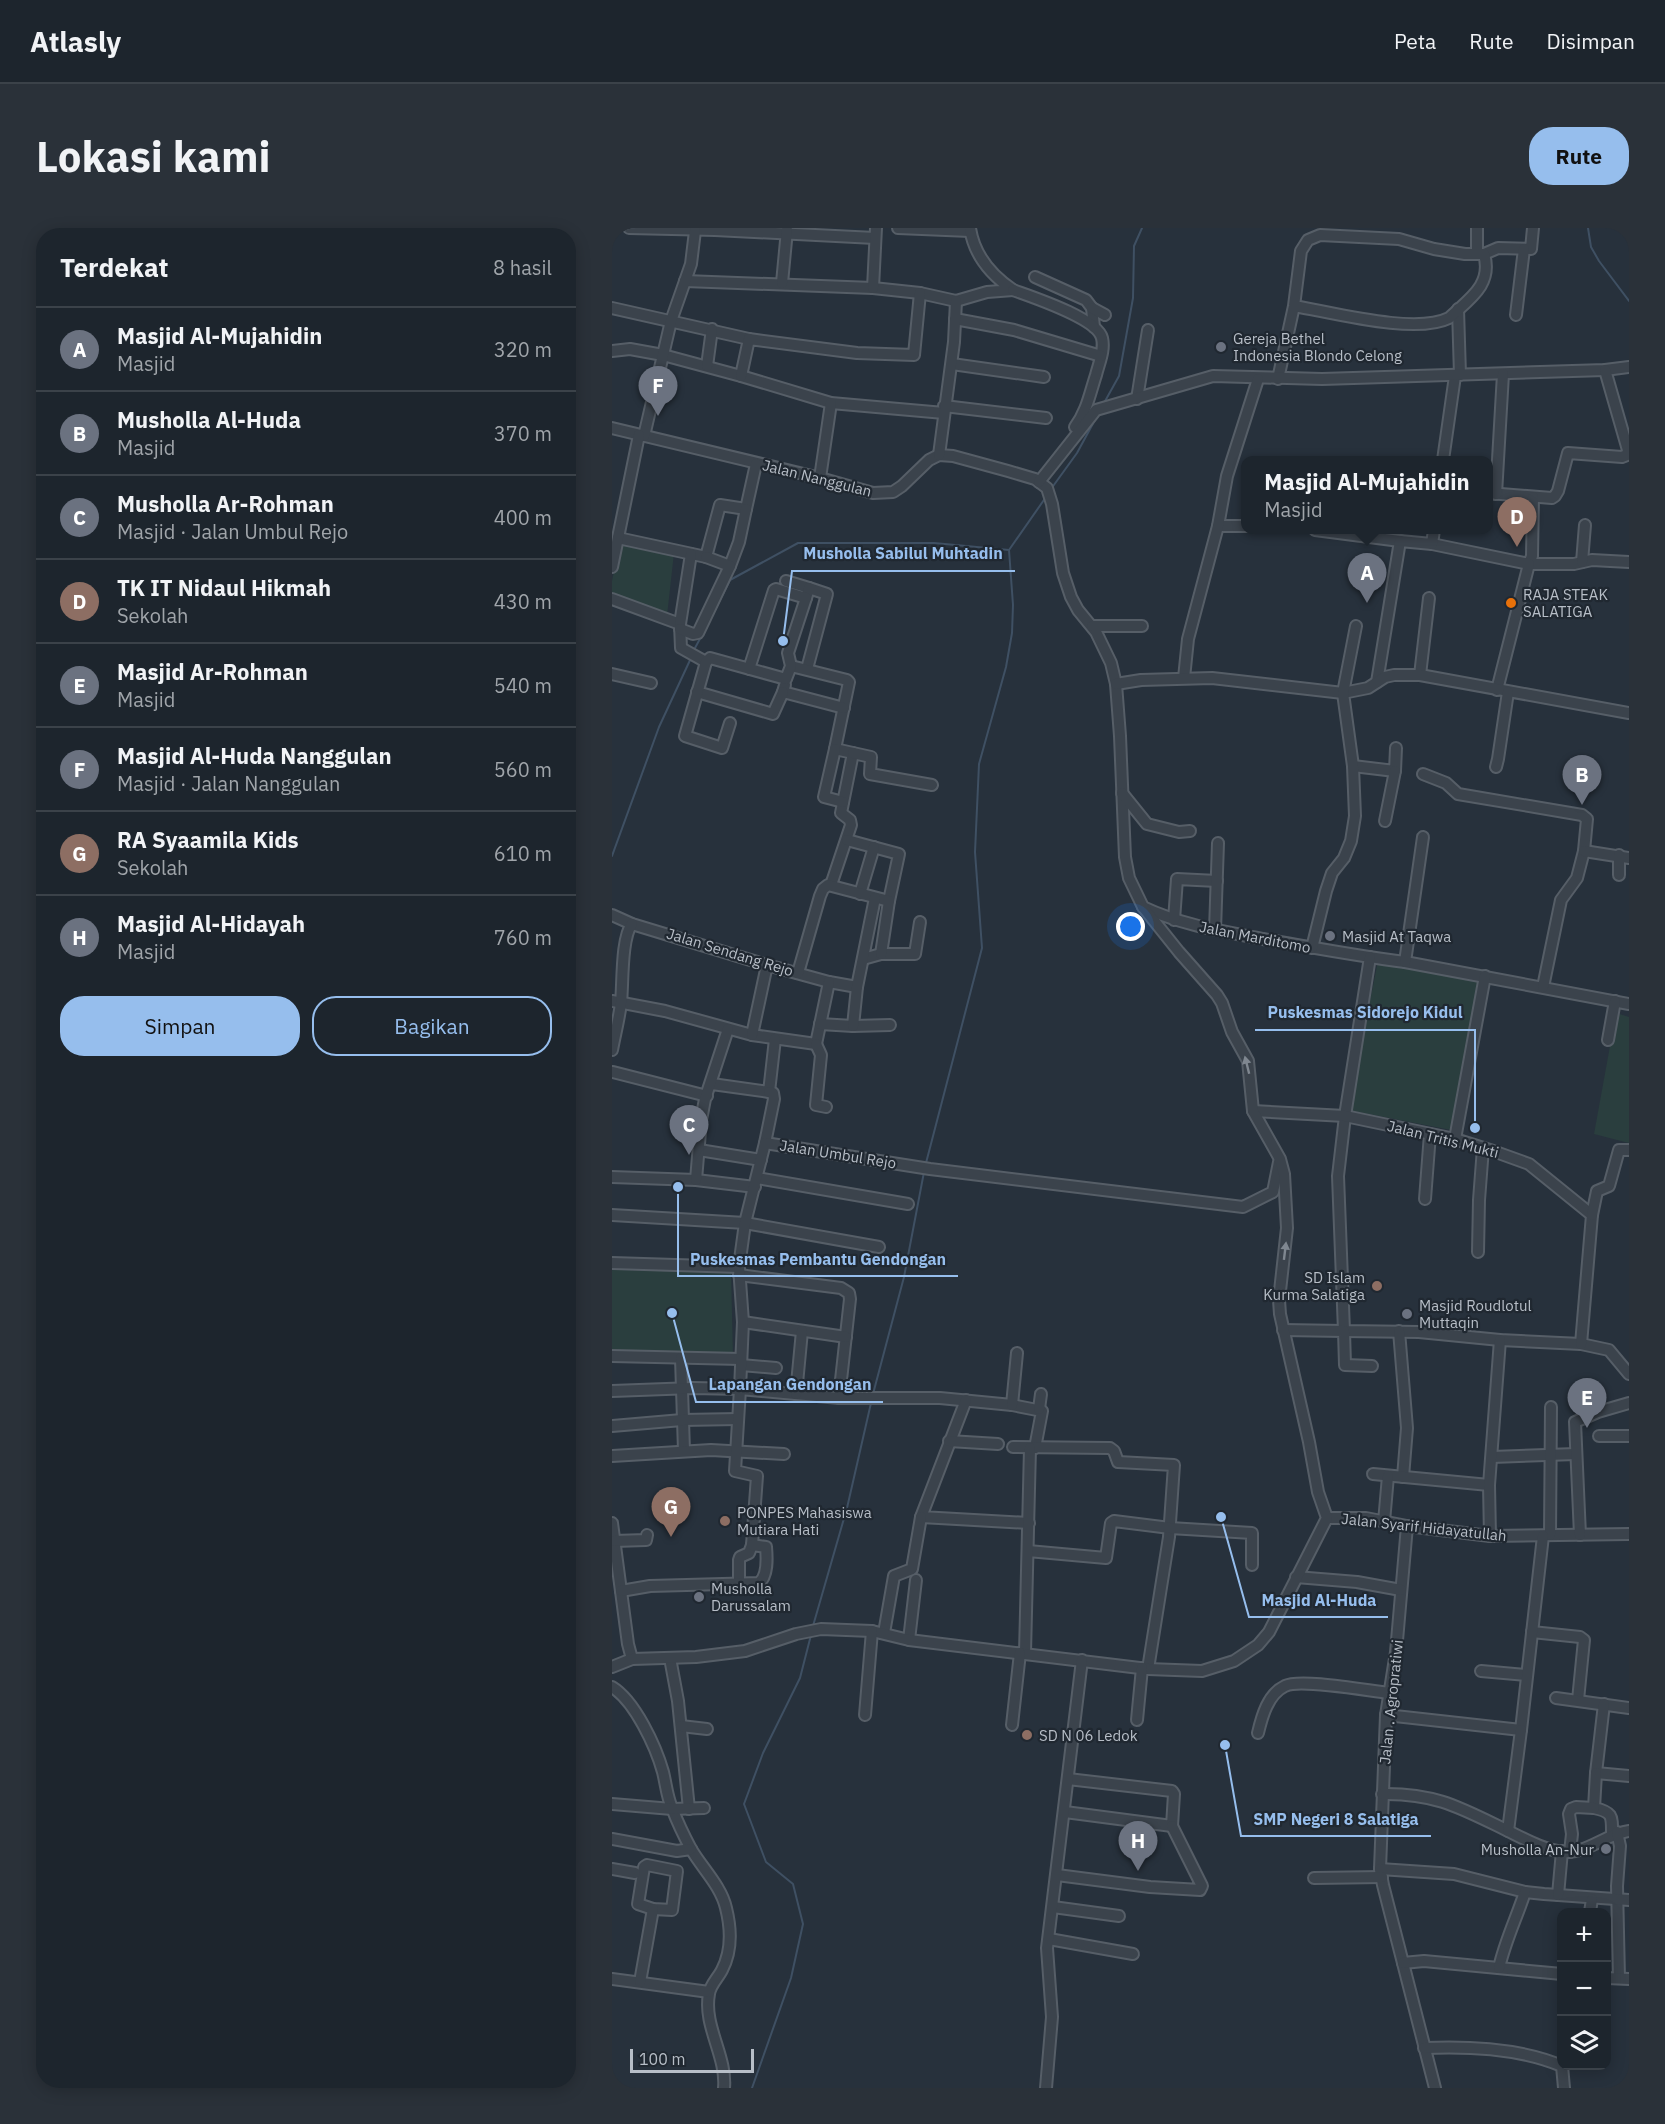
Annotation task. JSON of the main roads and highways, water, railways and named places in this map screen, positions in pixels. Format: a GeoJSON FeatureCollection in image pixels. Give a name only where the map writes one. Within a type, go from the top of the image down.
{"type":"FeatureCollection","features":[{"type":"Feature","properties":{"kind":"waterway"},"geometry":{"type":"LineString","coordinates":[[1104,403],[1119,376],[1133,298],[1134,246],[1142,228]]}},
{"type":"Feature","properties":{"kind":"waterway"},"geometry":{"type":"LineString","coordinates":[[1588,228],[1591,247],[1629,301]]}},
{"type":"Feature","properties":{"kind":"waterway"},"geometry":{"type":"LineString","coordinates":[[1051,489],[1077,453],[1096,418]]}},
{"type":"Feature","properties":{"kind":"waterway"},"geometry":{"type":"LineString","coordinates":[[926,1163],[982,948],[975,852],[979,764],[1006,667],[1012,633],[1013,605],[1009,550],[1046,497]]}},
{"type":"Feature","properties":{"kind":"waterway"},"geometry":{"type":"LineString","coordinates":[[713,614],[730,580],[798,543],[934,543],[1009,550]]}},
{"type":"Feature","properties":{"kind":"waterway"},"geometry":{"type":"LineString","coordinates":[[695,648],[702,635]]}},
{"type":"Feature","properties":{"kind":"waterway"},"geometry":{"type":"LineString","coordinates":[[612,856],[659,727],[691,658]]}},
{"type":"Feature","properties":{"kind":"waterway"},"geometry":{"type":"LineString","coordinates":[[873,1394],[904,1277],[924,1172]]}},
{"type":"Feature","properties":{"kind":"waterway"},"geometry":{"type":"LineString","coordinates":[[813,1626],[847,1508],[871,1403]]}},
{"type":"Feature","properties":{"kind":"waterway"},"geometry":{"type":"LineString","coordinates":[[752,2088],[791,1978],[803,1924],[793,1884],[766,1862],[744,1804],[763,1753],[800,1678],[811,1635]]}},
{"type":"Feature","properties":{"kind":"place","name":"Gereja Bethel Indonesia Blondo Celong"},"geometry":{"type":"Point","coordinates":[1221,347]}},
{"type":"Feature","properties":{"kind":"place","name":"Masjid Al-Huda Nanggulan"},"geometry":{"type":"Point","coordinates":[658,416]}},
{"type":"Feature","properties":{"kind":"place","name":"TK IT Nidaul Hikmah"},"geometry":{"type":"Point","coordinates":[1517,547]}},
{"type":"Feature","properties":{"kind":"place","name":"Masjid Al-Mujahidin"},"geometry":{"type":"Point","coordinates":[1367,603]}},
{"type":"Feature","properties":{"kind":"place","name":"RAJA STEAK SALATIGA"},"geometry":{"type":"Point","coordinates":[1511,603]}},
{"type":"Feature","properties":{"kind":"place","name":"Musholla Sabilul Muhtadin"},"geometry":{"type":"Point","coordinates":[783,641]}},
{"type":"Feature","properties":{"kind":"place","name":"Musholla Al-Huda"},"geometry":{"type":"Point","coordinates":[1582,805]}},
{"type":"Feature","properties":{"kind":"place","name":"Masjid At Taqwa"},"geometry":{"type":"Point","coordinates":[1330,936]}},
{"type":"Feature","properties":{"kind":"place","name":"Puskesmas Sidorejo Kidul"},"geometry":{"type":"Point","coordinates":[1475,1128]}},
{"type":"Feature","properties":{"kind":"place","name":"Musholla Ar-Rohman"},"geometry":{"type":"Point","coordinates":[689,1155]}},
{"type":"Feature","properties":{"kind":"place","name":"Puskesmas Pembantu Gendongan"},"geometry":{"type":"Point","coordinates":[678,1187]}},
{"type":"Feature","properties":{"kind":"place","name":"SD Islam Kurma Salatiga"},"geometry":{"type":"Point","coordinates":[1377,1286]}},
{"type":"Feature","properties":{"kind":"place","name":"Lapangan Gendongan"},"geometry":{"type":"Point","coordinates":[672,1313]}},
{"type":"Feature","properties":{"kind":"place","name":"Masjid Roudlotul Muttaqin"},"geometry":{"type":"Point","coordinates":[1407,1314]}},
{"type":"Feature","properties":{"kind":"place","name":"Masjid Ar-Rohman"},"geometry":{"type":"Point","coordinates":[1587,1428]}},
{"type":"Feature","properties":{"kind":"place","name":"Masjid Al-Huda"},"geometry":{"type":"Point","coordinates":[1221,1517]}},
{"type":"Feature","properties":{"kind":"place","name":"PONPES Mahasiswa Mutiara Hati"},"geometry":{"type":"Point","coordinates":[725,1521]}},
{"type":"Feature","properties":{"kind":"place","name":"RA Syaamila Kids"},"geometry":{"type":"Point","coordinates":[671,1537]}},
{"type":"Feature","properties":{"kind":"place","name":"Musholla Darussalam"},"geometry":{"type":"Point","coordinates":[699,1597]}},
{"type":"Feature","properties":{"kind":"place","name":"SD N 06 Ledok"},"geometry":{"type":"Point","coordinates":[1027,1735]}},
{"type":"Feature","properties":{"kind":"place","name":"SMP Negeri 8 Salatiga"},"geometry":{"type":"Point","coordinates":[1225,1745]}},
{"type":"Feature","properties":{"kind":"place","name":"Musholla An-Nur"},"geometry":{"type":"Point","coordinates":[1606,1849]}},
{"type":"Feature","properties":{"kind":"place","name":"Masjid Al-Hidayah"},"geometry":{"type":"Point","coordinates":[1138,1871]}}]}
